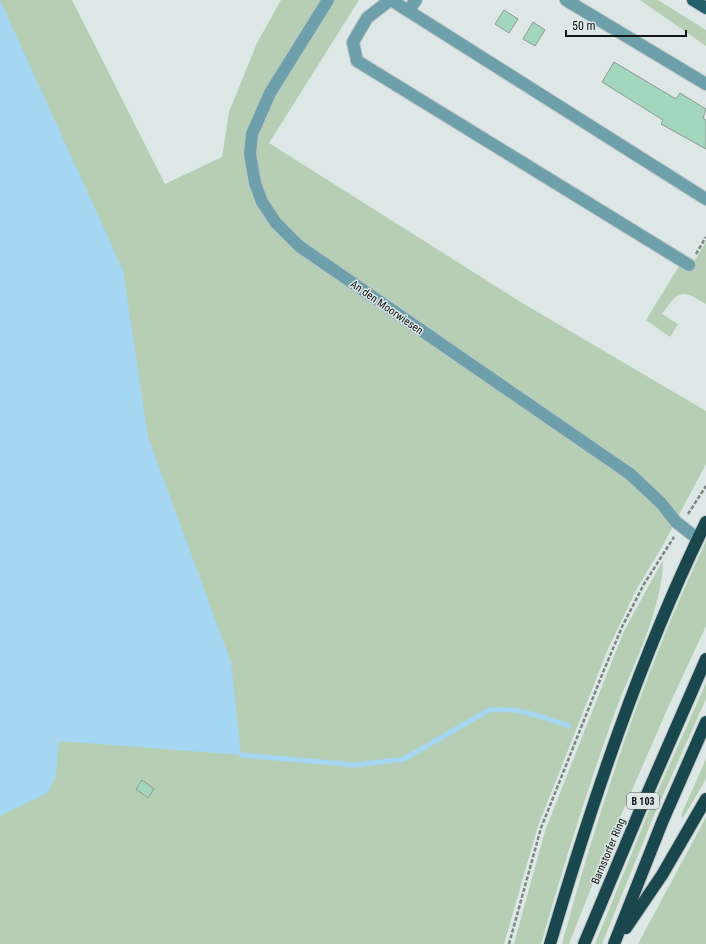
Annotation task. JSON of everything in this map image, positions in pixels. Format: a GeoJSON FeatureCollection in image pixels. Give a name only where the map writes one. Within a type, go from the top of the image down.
{"type":"FeatureCollection","features":[{"type":"Feature","properties":{"kind":"highway"},"geometry":{"type":"LineString","coordinates":[[550,944],[606,767],[638,683],[706,522]]}},
{"type":"Feature","properties":{"kind":"highway","name":"Barnstorfer Ring"},"geometry":{"type":"LineString","coordinates":[[584,944],[640,808],[706,660]]}},
{"type":"Feature","properties":{"kind":"highway","name":"B 103"},"geometry":{"type":"LineString","coordinates":[[615,944],[663,820],[706,722]]}},
{"type":"Feature","properties":{"kind":"highway"},"geometry":{"type":"LineString","coordinates":[[615,944],[662,875],[706,799]]}},
{"type":"Feature","properties":{"kind":"main road"},"geometry":{"type":"LineString","coordinates":[[693,0],[706,8]]}},
{"type":"Feature","properties":{"kind":"street","name":"An den Moorwiesen"},"geometry":{"type":"LineString","coordinates":[[328,0],[270,93],[252,134],[250,154],[255,183],[262,202],[276,223],[299,246],[630,474],[661,503],[681,527],[698,539]]}},
{"type":"Feature","properties":{"kind":"street"},"geometry":{"type":"LineString","coordinates":[[689,265],[357,61],[353,42],[367,18],[390,0],[706,198]]}},
{"type":"Feature","properties":{"kind":"street"},"geometry":{"type":"LineString","coordinates":[[408,11],[416,0]]}},
{"type":"Feature","properties":{"kind":"street"},"geometry":{"type":"LineString","coordinates":[[566,0],[706,84]]}},
{"type":"Feature","properties":{"kind":"path"},"geometry":{"type":"LineString","coordinates":[[509,944],[541,828],[622,627],[644,584],[706,486]]}},
{"type":"Feature","properties":{"kind":"green space"},"geometry":{"type":"Polygon","coordinates":[[[0,0],[72,0],[165,184],[222,157],[229,112],[257,43],[281,0],[359,0],[269,143],[524,304],[706,411],[706,464],[663,545],[636,590],[608,649],[538,826],[504,944],[0,944],[0,0]]]}},
{"type":"Feature","properties":{"kind":"green space"},"geometry":{"type":"Polygon","coordinates":[[[640,0],[658,0],[706,30],[706,46],[640,0]]]}},
{"type":"Feature","properties":{"kind":"green space"},"geometry":{"type":"Polygon","coordinates":[[[706,242],[706,304],[686,294],[677,296],[662,314],[678,324],[670,337],[646,320],[679,266],[688,271],[706,242]]]}},
{"type":"Feature","properties":{"kind":"green space"},"geometry":{"type":"Polygon","coordinates":[[[706,541],[706,626],[666,712],[606,850],[569,944],[562,944],[608,790],[643,689],[706,541]]]}},
{"type":"Feature","properties":{"kind":"green space"},"geometry":{"type":"Polygon","coordinates":[[[663,560],[657,600],[651,620],[593,774],[541,944],[514,944],[545,831],[624,631],[663,560]]]}},
{"type":"Feature","properties":{"kind":"green space"},"geometry":{"type":"Polygon","coordinates":[[[706,683],[706,699],[655,813],[602,944],[595,944],[648,813],[706,683]]]}},
{"type":"Feature","properties":{"kind":"green space"},"geometry":{"type":"Polygon","coordinates":[[[706,759],[706,779],[683,818],[681,815],[706,759]]]}},
{"type":"Feature","properties":{"kind":"green space"},"geometry":{"type":"Polygon","coordinates":[[[706,817],[706,944],[638,944],[706,817]]]}},
{"type":"Feature","properties":{"kind":"water"},"geometry":{"type":"Polygon","coordinates":[[[0,0],[123,270],[148,437],[231,662],[241,755],[59,741],[56,776],[48,793],[0,816],[0,0]]]}},
{"type":"Feature","properties":{"kind":"building"},"geometry":{"type":"Polygon","coordinates":[[[504,10],[518,19],[509,33],[495,24],[504,10]]]}},
{"type":"Feature","properties":{"kind":"building"},"geometry":{"type":"Polygon","coordinates":[[[533,22],[545,30],[535,46],[523,39],[533,22]]]}},
{"type":"Feature","properties":{"kind":"building"},"geometry":{"type":"Polygon","coordinates":[[[614,62],[676,99],[680,93],[706,109],[703,118],[706,120],[706,149],[661,124],[663,120],[602,82],[614,62]]]}},
{"type":"Feature","properties":{"kind":"building"},"geometry":{"type":"Polygon","coordinates":[[[142,780],[154,789],[148,798],[136,789],[142,780]]]}},
{"type":"Feature","properties":{"kind":"waterway"},"geometry":{"type":"LineString","coordinates":[[241,755],[356,765],[404,759],[489,710],[500,709],[520,711],[569,726]]}}]}
